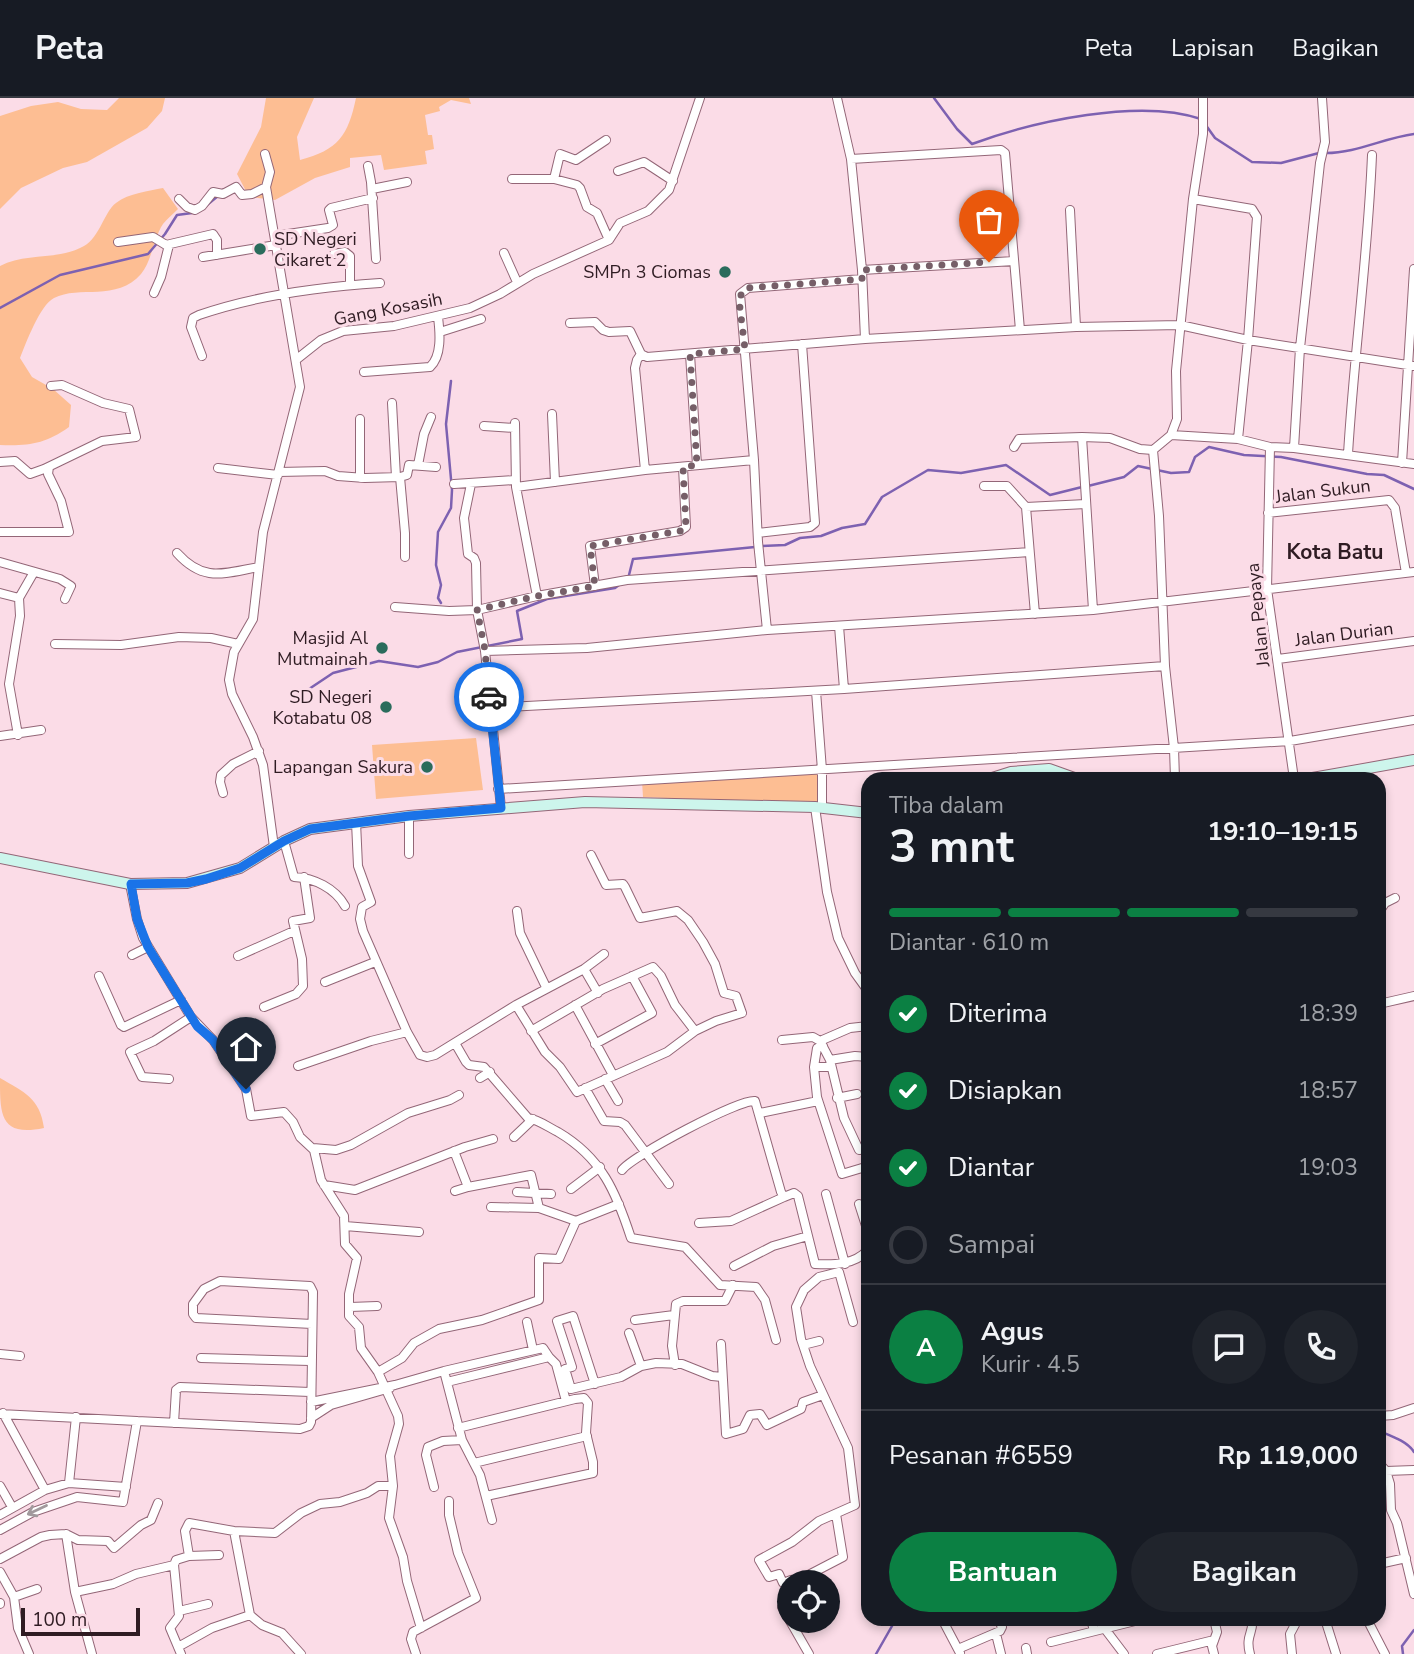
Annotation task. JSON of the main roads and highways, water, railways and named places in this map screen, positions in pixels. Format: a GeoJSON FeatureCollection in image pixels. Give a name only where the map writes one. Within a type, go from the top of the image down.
{"type":"FeatureCollection","features":[{"type":"Feature","properties":{"kind":"main road"},"geometry":{"type":"LineString","coordinates":[[1372,772],[1414,760]]}},
{"type":"Feature","properties":{"kind":"main road"},"geometry":{"type":"LineString","coordinates":[[1011,772],[1049,769],[1056,772]]}},
{"type":"Feature","properties":{"kind":"main road"},"geometry":{"type":"LineString","coordinates":[[0,858],[131,884],[187,883],[240,868],[310,829],[409,816],[585,802],[819,807],[861,812]]}},
{"type":"Feature","properties":{"kind":"waterway"},"geometry":{"type":"LineString","coordinates":[[934,98],[972,144],[1025,127],[1087,115],[1148,111],[1176,113],[1201,119]]}},
{"type":"Feature","properties":{"kind":"waterway"},"geometry":{"type":"LineString","coordinates":[[1205,124],[1215,138],[1252,162],[1281,163],[1319,153]]}},
{"type":"Feature","properties":{"kind":"waterway"},"geometry":{"type":"LineString","coordinates":[[1326,153],[1348,151],[1414,134]]}},
{"type":"Feature","properties":{"kind":"waterway"},"geometry":{"type":"LineString","coordinates":[[207,205],[218,196]]}},
{"type":"Feature","properties":{"kind":"waterway"},"geometry":{"type":"LineString","coordinates":[[0,308],[60,275],[148,254],[177,215],[192,213]]}},
{"type":"Feature","properties":{"kind":"waterway"},"geometry":{"type":"LineString","coordinates":[[441,603],[438,598],[441,585],[436,565],[438,532],[451,508],[446,424],[451,381]]}},
{"type":"Feature","properties":{"kind":"waterway"},"geometry":{"type":"LineString","coordinates":[[1088,486],[1124,477],[1138,466],[1171,473],[1189,472],[1195,457],[1209,447],[1244,455],[1281,457],[1384,475],[1414,489]]}},
{"type":"Feature","properties":{"kind":"waterway"},"geometry":{"type":"LineString","coordinates":[[762,546],[785,545],[800,538],[821,536],[842,528],[865,524],[882,497],[928,470],[961,473],[1006,465],[1050,495],[1082,487]]}},
{"type":"Feature","properties":{"kind":"waterway"},"geometry":{"type":"LineString","coordinates":[[628,579],[633,559],[755,547]]}},
{"type":"Feature","properties":{"kind":"waterway"},"geometry":{"type":"LineString","coordinates":[[291,701],[333,673],[379,661],[418,667],[438,662],[457,652],[522,639],[517,611],[547,599],[615,588],[619,585]]}},
{"type":"Feature","properties":{"kind":"waterway"},"geometry":{"type":"LineString","coordinates":[[1386,1434],[1403,1442],[1414,1452]]}},
{"type":"Feature","properties":{"kind":"waterway"},"geometry":{"type":"LineString","coordinates":[[876,1654],[892,1626]]}},
{"type":"Feature","properties":{"kind":"waterway"},"geometry":{"type":"LineString","coordinates":[[1403,1654],[1402,1646],[1414,1630]]}},
{"type":"Feature","properties":{"kind":"place","name":"SD Negeri Cikaret 2"},"geometry":{"type":"Point","coordinates":[260,249]}},
{"type":"Feature","properties":{"kind":"place","name":"SMPn 3 Ciomas"},"geometry":{"type":"Point","coordinates":[725,272]}},
{"type":"Feature","properties":{"kind":"place","name":"Masjid Al Mutmainah"},"geometry":{"type":"Point","coordinates":[382,648]}},
{"type":"Feature","properties":{"kind":"place","name":"SD Negeri Kotabatu 08"},"geometry":{"type":"Point","coordinates":[386,707]}},
{"type":"Feature","properties":{"kind":"place","name":"Lapangan Sakura"},"geometry":{"type":"Point","coordinates":[427,767]}},
{"type":"Feature","properties":{"kind":"district","name":"Kota Batu"},"geometry":{"type":"Point","coordinates":[1335,552]}}]}
